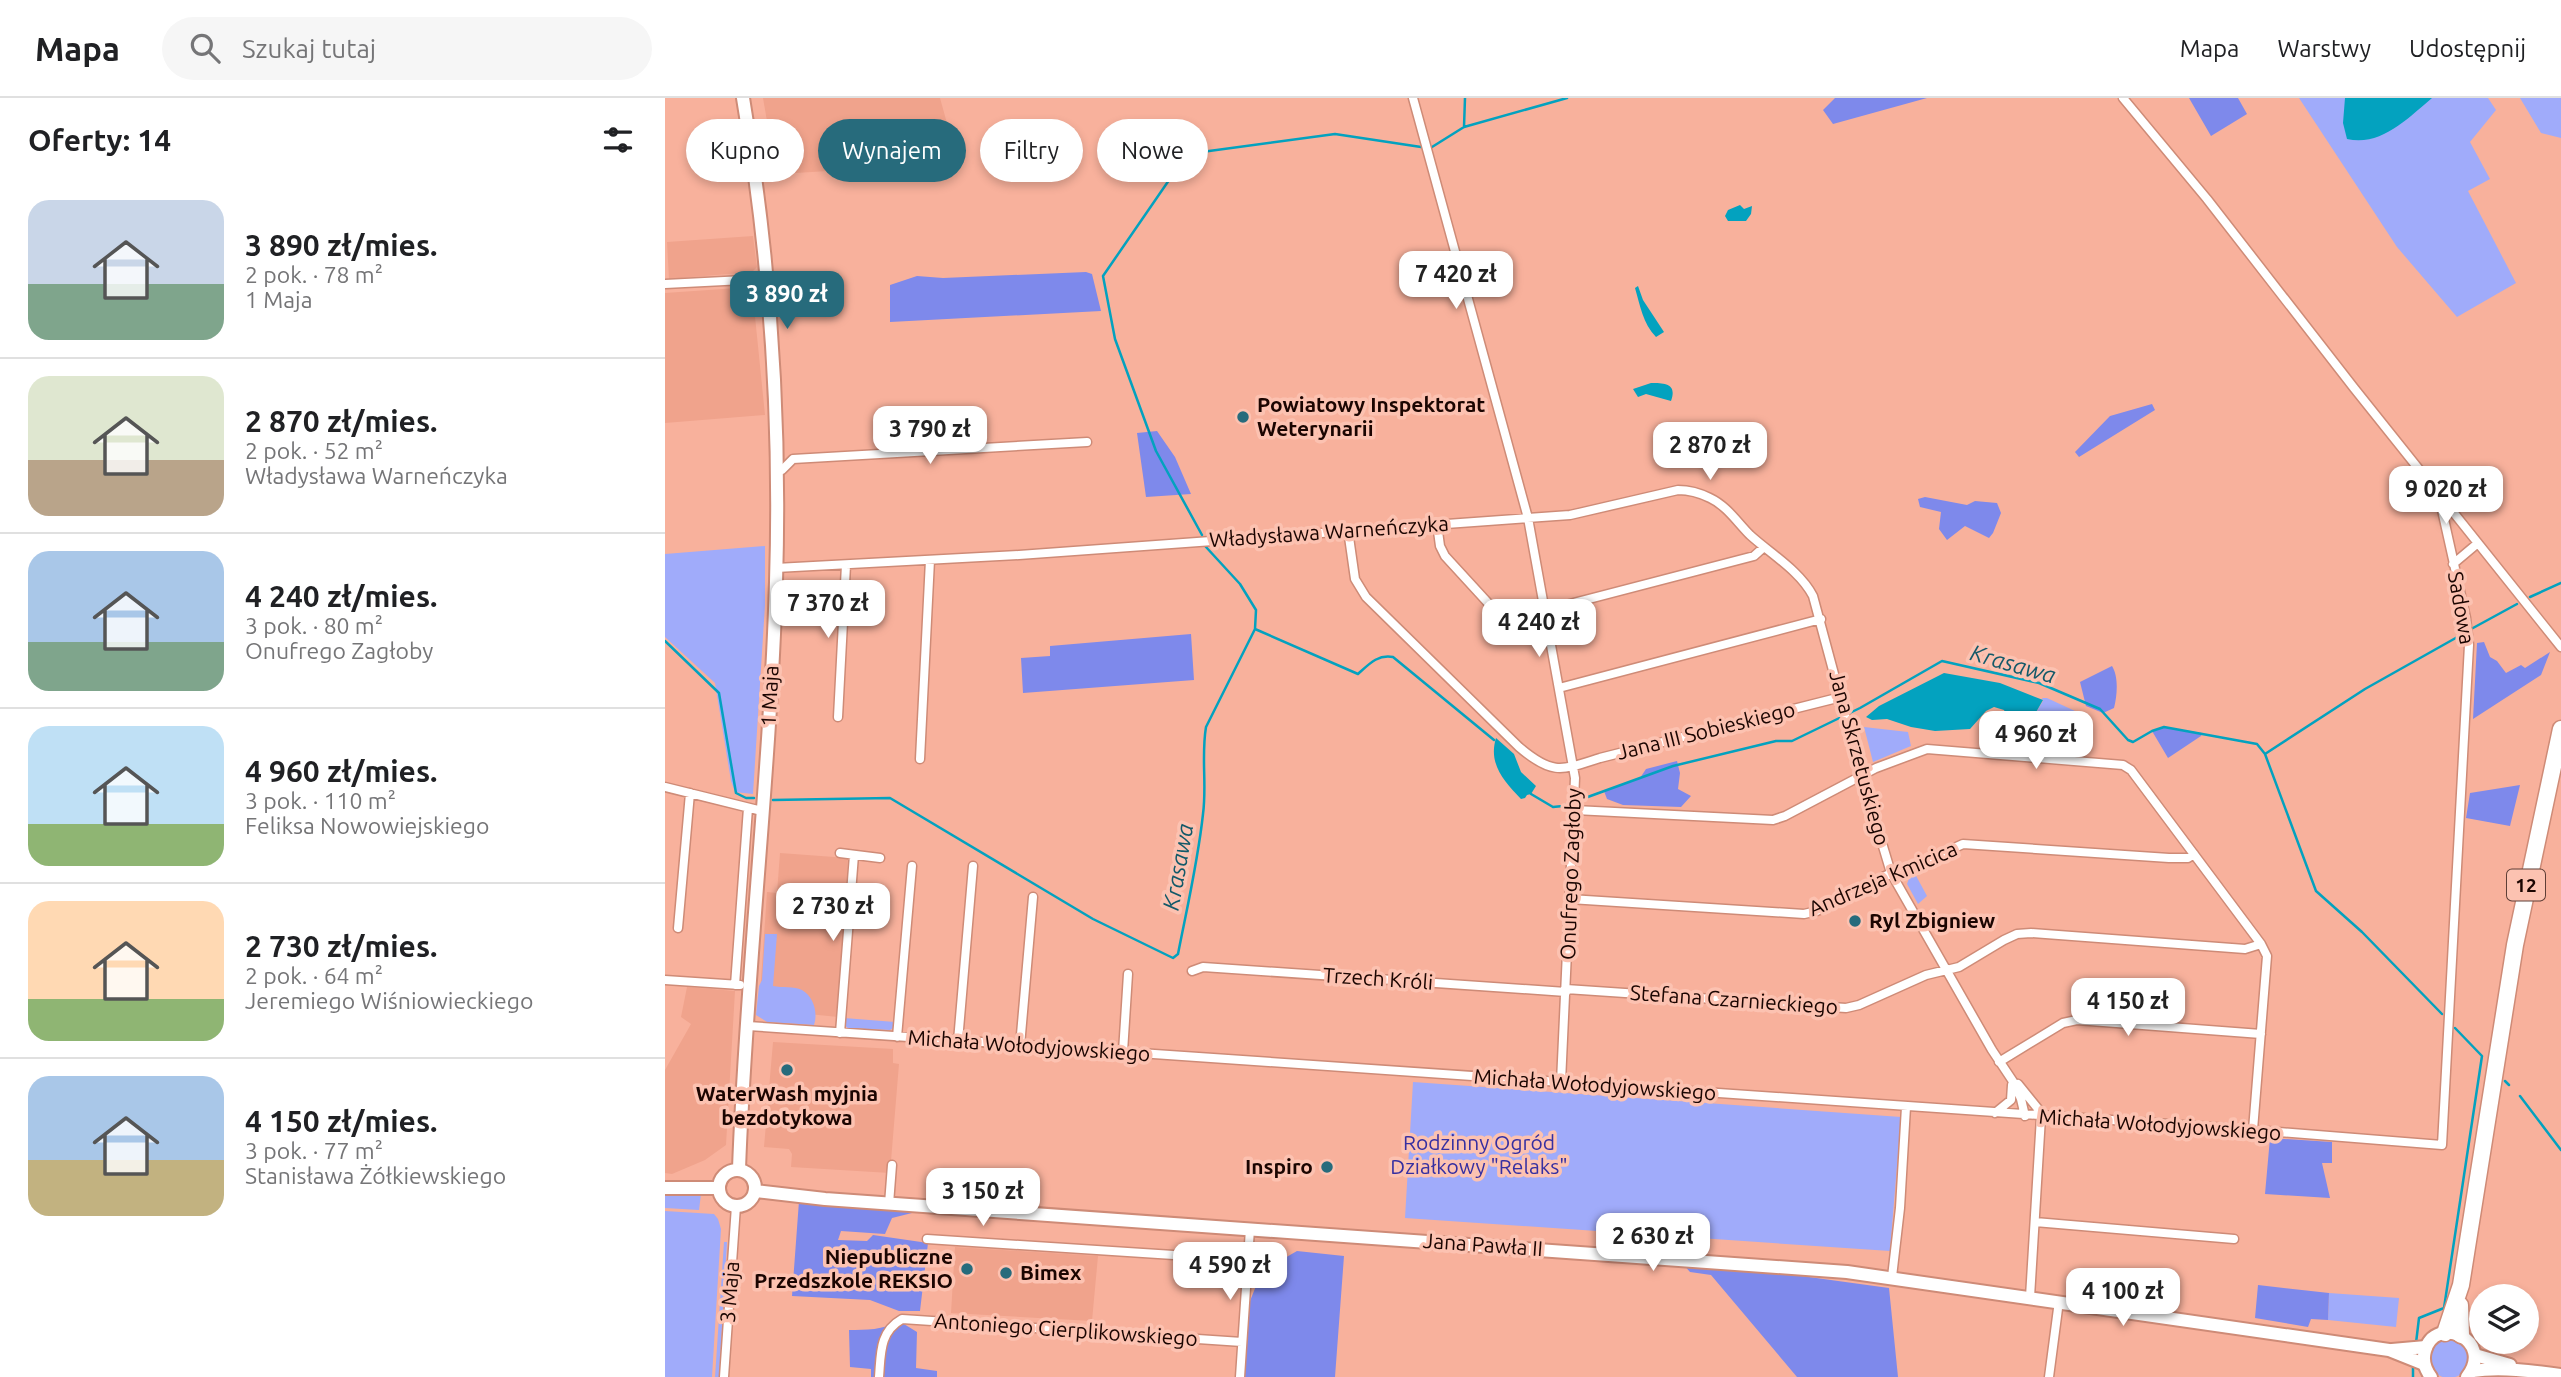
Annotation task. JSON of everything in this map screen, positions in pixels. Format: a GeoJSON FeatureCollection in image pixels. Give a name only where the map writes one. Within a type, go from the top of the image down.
{"type":"FeatureCollection","features":[{"type":"Feature","properties":{"kind":"highway","name":"12"},"geometry":{"type":"LineString","coordinates":[[2453,1334],[2515,945],[2561,729]]}},
{"type":"Feature","properties":{"kind":"main road","name":"1 Maja"},"geometry":{"type":"LineString","coordinates":[[739,1170],[776,568],[776,471],[771,343],[766,279],[743,98]]}},
{"type":"Feature","properties":{"kind":"main road"},"geometry":{"type":"LineString","coordinates":[[739,1170],[752,1177],[756,1191],[751,1201],[736,1206],[726,1202],[719,1188],[725,1175],[739,1170]]}},
{"type":"Feature","properties":{"kind":"main road"},"geometry":{"type":"LineString","coordinates":[[665,1188],[719,1188]]}},
{"type":"Feature","properties":{"kind":"main road","name":"Jana Pawła II"},"geometry":{"type":"LineString","coordinates":[[756,1191],[889,1204],[1826,1269],[2418,1354]]}},
{"type":"Feature","properties":{"kind":"main road"},"geometry":{"type":"LineString","coordinates":[[2431,1377],[2418,1354],[2437,1335],[2453,1334],[2469,1345]]}},
{"type":"Feature","properties":{"kind":"main road"},"geometry":{"type":"LineString","coordinates":[[2527,1370],[2475,1354],[2470,1374],[2490,1369],[2527,1370],[2561,1375]]}},
{"type":"Feature","properties":{"kind":"street","name":"Onufrego Zagłoby"},"geometry":{"type":"LineString","coordinates":[[1413,98],[1528,518],[1573,768],[1575,804],[1560,1082]]}},
{"type":"Feature","properties":{"kind":"street","name":"Sadowa"},"geometry":{"type":"LineString","coordinates":[[2123,98],[2207,199],[2438,492],[2466,618],[2469,645],[2442,1145]]}},
{"type":"Feature","properties":{"kind":"street"},"geometry":{"type":"LineString","coordinates":[[665,284],[766,279]]}},
{"type":"Feature","properties":{"kind":"street"},"geometry":{"type":"LineString","coordinates":[[776,471],[782,470],[793,459],[1087,442]]}},
{"type":"Feature","properties":{"kind":"street","name":"Władysława Warneńczyka"},"geometry":{"type":"LineString","coordinates":[[776,568],[930,560],[1528,518],[1588,512],[1672,492],[1692,491],[1711,498],[1724,508],[1805,583],[1821,619]]}},
{"type":"Feature","properties":{"kind":"street"},"geometry":{"type":"LineString","coordinates":[[2438,492],[2561,647]]}},
{"type":"Feature","properties":{"kind":"street"},"geometry":{"type":"LineString","coordinates":[[1437,524],[1440,545],[1445,556],[1505,620],[1754,556],[1765,547]]}},
{"type":"Feature","properties":{"kind":"street"},"geometry":{"type":"LineString","coordinates":[[1348,530],[1355,579],[1366,597],[1526,752],[1541,763],[1559,768],[1573,768]]}},
{"type":"Feature","properties":{"kind":"street"},"geometry":{"type":"LineString","coordinates":[[2453,564],[2478,543]]}},
{"type":"Feature","properties":{"kind":"street"},"geometry":{"type":"LineString","coordinates":[[920,759],[930,560]]}},
{"type":"Feature","properties":{"kind":"street"},"geometry":{"type":"LineString","coordinates":[[838,718],[846,565]]}},
{"type":"Feature","properties":{"kind":"street"},"geometry":{"type":"LineString","coordinates":[[1559,688],[1821,619]]}},
{"type":"Feature","properties":{"kind":"street","name":"Jana Skrzetuskiego"},"geometry":{"type":"LineString","coordinates":[[1821,619],[1845,715],[1891,873],[1999,1062],[2039,1110],[2041,1117]]}},
{"type":"Feature","properties":{"kind":"street","name":"Jana III Sobieskiego"},"geometry":{"type":"LineString","coordinates":[[1573,768],[1600,758],[1841,697]]}},
{"type":"Feature","properties":{"kind":"street"},"geometry":{"type":"LineString","coordinates":[[1575,804],[1773,820],[1786,816],[1862,776],[1927,749],[2114,762],[2131,770],[2261,944],[2267,961],[2253,1130]]}},
{"type":"Feature","properties":{"kind":"street"},"geometry":{"type":"LineString","coordinates":[[665,787],[762,811]]}},
{"type":"Feature","properties":{"kind":"street"},"geometry":{"type":"LineString","coordinates":[[678,928],[689,793]]}},
{"type":"Feature","properties":{"kind":"street"},"geometry":{"type":"LineString","coordinates":[[735,985],[748,808]]}},
{"type":"Feature","properties":{"kind":"street","name":"Andrzeja Kmicica"},"geometry":{"type":"LineString","coordinates":[[1570,899],[1804,914],[1817,911],[1891,873],[1912,867],[1954,847],[1972,843],[2169,859],[2188,858],[2194,854]]}},
{"type":"Feature","properties":{"kind":"street"},"geometry":{"type":"LineString","coordinates":[[840,853],[880,858]]}},
{"type":"Feature","properties":{"kind":"street"},"geometry":{"type":"LineString","coordinates":[[840,1033],[854,855]]}},
{"type":"Feature","properties":{"kind":"street"},"geometry":{"type":"LineString","coordinates":[[897,1037],[912,866]]}},
{"type":"Feature","properties":{"kind":"street"},"geometry":{"type":"LineString","coordinates":[[958,1041],[973,866]]}},
{"type":"Feature","properties":{"kind":"street"},"geometry":{"type":"LineString","coordinates":[[1020,1046],[1033,897]]}},
{"type":"Feature","properties":{"kind":"street","name":"Stefana Czarnieckiego"},"geometry":{"type":"LineString","coordinates":[[1566,990],[1846,1007],[1859,1005],[1926,975],[1959,967],[2017,934],[2244,949],[2261,944]]}},
{"type":"Feature","properties":{"kind":"street","name":"Trzech Króli"},"geometry":{"type":"LineString","coordinates":[[1192,971],[1203,967],[1566,990]]}},
{"type":"Feature","properties":{"kind":"street"},"geometry":{"type":"LineString","coordinates":[[1123,1052],[1128,974]]}},
{"type":"Feature","properties":{"kind":"street"},"geometry":{"type":"LineString","coordinates":[[665,980],[750,986]]}},
{"type":"Feature","properties":{"kind":"street"},"geometry":{"type":"LineString","coordinates":[[1999,1062],[2063,1023],[2077,1020],[2261,1034]]}},
{"type":"Feature","properties":{"kind":"street","name":"Michała Wołodyjowskiego"},"geometry":{"type":"LineString","coordinates":[[748,1026],[2442,1145]]}},
{"type":"Feature","properties":{"kind":"street"},"geometry":{"type":"LineString","coordinates":[[1995,1113],[2008,1104],[2013,1095],[2009,1075]]}},
{"type":"Feature","properties":{"kind":"street","name":"Jana Skrzetuskiego"},"geometry":{"type":"LineString","coordinates":[[2009,1075],[2021,1099],[2025,1115]]}},
{"type":"Feature","properties":{"kind":"street"},"geometry":{"type":"LineString","coordinates":[[1892,1278],[1900,1208],[1906,1107]]}},
{"type":"Feature","properties":{"kind":"street"},"geometry":{"type":"LineString","coordinates":[[2030,1297],[2041,1117]]}},
{"type":"Feature","properties":{"kind":"street"},"geometry":{"type":"LineString","coordinates":[[889,1204],[893,1165]]}},
{"type":"Feature","properties":{"kind":"street","name":"3 Maja"},"geometry":{"type":"LineString","coordinates":[[724,1377],[736,1206]]}},
{"type":"Feature","properties":{"kind":"street"},"geometry":{"type":"LineString","coordinates":[[2035,1223],[2234,1239]]}},
{"type":"Feature","properties":{"kind":"street"},"geometry":{"type":"LineString","coordinates":[[1240,1377],[1250,1229]]}},
{"type":"Feature","properties":{"kind":"street"},"geometry":{"type":"LineString","coordinates":[[927,1239],[1189,1256],[1211,1261],[1247,1281]]}},
{"type":"Feature","properties":{"kind":"street"},"geometry":{"type":"LineString","coordinates":[[2049,1377],[2059,1301]]}},
{"type":"Feature","properties":{"kind":"street","name":"Antoniego Cierplikowskiego"},"geometry":{"type":"LineString","coordinates":[[879,1377],[882,1344],[891,1325],[902,1319],[1242,1342]]}},
{"type":"Feature","properties":{"kind":"shaded area"},"geometry":{"type":"Polygon","coordinates":[[[763,98],[940,98],[946,119],[818,119],[818,172],[804,172],[804,119],[767,119],[763,98]]]}},
{"type":"Feature","properties":{"kind":"shaded area"},"geometry":{"type":"Polygon","coordinates":[[[1835,98],[1927,98],[1833,124],[1823,110],[1835,98]]]}},
{"type":"Feature","properties":{"kind":"shaded area"},"geometry":{"type":"Polygon","coordinates":[[[2189,98],[2238,98],[2247,114],[2211,136],[2189,98]]]}},
{"type":"Feature","properties":{"kind":"shaded area"},"geometry":{"type":"Polygon","coordinates":[[[2345,98],[2432,98],[2404,122],[2383,135],[2359,140],[2347,139],[2343,123],[2345,98]]]}},
{"type":"Feature","properties":{"kind":"shaded area"},"geometry":{"type":"Polygon","coordinates":[[[1740,205],[1744,209],[1752,206],[1746,221],[1728,221],[1725,216],[1728,210],[1740,205]]]}},
{"type":"Feature","properties":{"kind":"shaded area"},"geometry":{"type":"Polygon","coordinates":[[[753,236],[757,267],[752,272],[669,279],[667,242],[753,236]]]}},
{"type":"Feature","properties":{"kind":"shaded area"},"geometry":{"type":"Polygon","coordinates":[[[1086,272],[1092,274],[1101,311],[890,322],[890,285],[917,276],[943,278],[1086,272]]]}},
{"type":"Feature","properties":{"kind":"shaded area"},"geometry":{"type":"Polygon","coordinates":[[[1638,286],[1643,300],[1664,332],[1656,337],[1643,314],[1635,288],[1638,286]]]}},
{"type":"Feature","properties":{"kind":"shaded area"},"geometry":{"type":"Polygon","coordinates":[[[752,287],[765,415],[665,423],[665,293],[752,287]]]}},
{"type":"Feature","properties":{"kind":"shaded area"},"geometry":{"type":"Polygon","coordinates":[[[1651,383],[1669,386],[1673,391],[1671,401],[1646,394],[1638,397],[1633,389],[1651,383]]]}},
{"type":"Feature","properties":{"kind":"shaded area"},"geometry":{"type":"Polygon","coordinates":[[[2152,404],[2155,410],[2079,457],[2075,452],[2110,416],[2152,404]]]}},
{"type":"Feature","properties":{"kind":"shaded area"},"geometry":{"type":"Polygon","coordinates":[[[1157,431],[1175,457],[1191,494],[1146,497],[1137,433],[1157,431]]]}},
{"type":"Feature","properties":{"kind":"shaded area"},"geometry":{"type":"Polygon","coordinates":[[[1925,497],[1967,505],[1975,501],[1997,503],[2001,513],[1989,538],[1965,526],[1947,540],[1939,529],[1941,512],[1920,507],[1918,499],[1925,497]]]}},
{"type":"Feature","properties":{"kind":"shaded area"},"geometry":{"type":"Polygon","coordinates":[[[1191,634],[1194,680],[1023,693],[1021,658],[1050,656],[1050,646],[1191,634]]]}},
{"type":"Feature","properties":{"kind":"shaded area"},"geometry":{"type":"Polygon","coordinates":[[[2484,642],[2490,657],[2497,661],[2506,673],[2521,665],[2525,668],[2550,652],[2541,675],[2473,719],[2477,643],[2484,642]]]}},
{"type":"Feature","properties":{"kind":"shaded area"},"geometry":{"type":"Polygon","coordinates":[[[2112,666],[2117,681],[2115,703],[2114,708],[2103,713],[2086,706],[2080,682],[2112,666]]]}},
{"type":"Feature","properties":{"kind":"shaded area"},"geometry":{"type":"Polygon","coordinates":[[[1944,673],[2000,683],[2043,700],[2035,714],[2012,728],[2004,710],[1994,707],[1986,711],[1970,729],[1935,731],[1887,719],[1872,720],[1866,717],[1879,706],[1944,673]]]}},
{"type":"Feature","properties":{"kind":"shaded area"},"geometry":{"type":"Polygon","coordinates":[[[2164,727],[2202,733],[2168,758],[2152,731],[2164,727]]]}},
{"type":"Feature","properties":{"kind":"shaded area"},"geometry":{"type":"Polygon","coordinates":[[[1496,738],[1514,754],[1521,772],[1536,786],[1525,798],[1521,799],[1499,772],[1494,756],[1496,738]]]}},
{"type":"Feature","properties":{"kind":"shaded area"},"geometry":{"type":"Polygon","coordinates":[[[1677,761],[1680,773],[1678,789],[1691,796],[1681,807],[1623,805],[1607,799],[1604,791],[1640,778],[1646,769],[1677,761]]]}},
{"type":"Feature","properties":{"kind":"shaded area"},"geometry":{"type":"Polygon","coordinates":[[[2520,785],[2510,826],[2466,818],[2470,793],[2520,785]]]}},
{"type":"Feature","properties":{"kind":"shaded area"},"geometry":{"type":"Polygon","coordinates":[[[780,853],[848,858],[838,1017],[759,1009],[767,892],[777,893],[780,853]]]}},
{"type":"Feature","properties":{"kind":"shaded area"},"geometry":{"type":"Polygon","coordinates":[[[687,987],[735,991],[726,1145],[705,1160],[672,1174],[665,1173],[665,1070],[691,1024],[681,1017],[687,987]]]}},
{"type":"Feature","properties":{"kind":"shaded area"},"geometry":{"type":"Polygon","coordinates":[[[773,1042],[893,1049],[893,1063],[899,1064],[890,1173],[791,1167],[792,1154],[789,1149],[764,1147],[773,1042]]]}},
{"type":"Feature","properties":{"kind":"shaded area"},"geometry":{"type":"Polygon","coordinates":[[[2270,1138],[2332,1142],[2332,1163],[2322,1163],[2330,1198],[2265,1194],[2270,1138]]]}},
{"type":"Feature","properties":{"kind":"shaded area"},"geometry":{"type":"Polygon","coordinates":[[[799,1201],[912,1209],[912,1213],[892,1218],[885,1234],[841,1231],[838,1240],[867,1241],[873,1235],[928,1243],[920,1311],[899,1311],[870,1300],[792,1296],[799,1201]]]}},
{"type":"Feature","properties":{"kind":"shaded area"},"geometry":{"type":"Polygon","coordinates":[[[955,1247],[1098,1256],[1092,1321],[951,1313],[955,1247]]]}},
{"type":"Feature","properties":{"kind":"shaded area"},"geometry":{"type":"Polygon","coordinates":[[[1297,1251],[1344,1256],[1335,1377],[1244,1377],[1250,1301],[1262,1271],[1297,1251]]]}},
{"type":"Feature","properties":{"kind":"shaded area"},"geometry":{"type":"Polygon","coordinates":[[[1681,1262],[1722,1265],[1889,1288],[1898,1377],[1797,1377],[1711,1275],[1690,1272],[1681,1262]]]}},
{"type":"Feature","properties":{"kind":"shaded area"},"geometry":{"type":"Polygon","coordinates":[[[2258,1285],[2329,1293],[2328,1320],[2311,1319],[2308,1327],[2255,1318],[2258,1285]]]}},
{"type":"Feature","properties":{"kind":"shaded area"},"geometry":{"type":"Polygon","coordinates":[[[899,1321],[917,1332],[916,1368],[937,1371],[937,1377],[871,1377],[871,1369],[850,1367],[849,1330],[881,1328],[899,1321]]]}},
{"type":"Feature","properties":{"kind":"green space"},"geometry":{"type":"Polygon","coordinates":[[[2299,98],[2488,98],[2496,110],[2470,142],[2490,179],[2468,191],[2516,283],[2457,317],[2397,247],[2299,98]]]}},
{"type":"Feature","properties":{"kind":"green space"},"geometry":{"type":"Polygon","coordinates":[[[2520,98],[2561,98],[2561,138],[2541,133],[2520,98]]]}},
{"type":"Feature","properties":{"kind":"green space"},"geometry":{"type":"Polygon","coordinates":[[[765,546],[765,605],[753,794],[735,792],[731,781],[715,683],[665,637],[665,554],[765,546]]]}},
{"type":"Feature","properties":{"kind":"green space"},"geometry":{"type":"Polygon","coordinates":[[[2042,698],[2090,718],[2087,723],[2062,720],[2054,722],[2043,735],[2035,738],[2027,737],[2012,728],[2035,714],[2043,701],[2042,698]]]}},
{"type":"Feature","properties":{"kind":"green space"},"geometry":{"type":"Polygon","coordinates":[[[1864,727],[1908,732],[1911,746],[1873,762],[1864,727]]]}},
{"type":"Feature","properties":{"kind":"green space"},"geometry":{"type":"Polygon","coordinates":[[[1914,872],[1927,896],[1918,904],[1907,884],[1914,872]]]}},
{"type":"Feature","properties":{"kind":"green space"},"geometry":{"type":"Polygon","coordinates":[[[765,934],[777,934],[773,986],[795,988],[806,993],[814,1006],[814,1025],[767,1022],[756,1015],[765,934]]]}},
{"type":"Feature","properties":{"kind":"green space"},"geometry":{"type":"Polygon","coordinates":[[[844,1018],[895,1022],[895,1027],[890,1030],[848,1028],[844,1018]]]}},
{"type":"Feature","properties":{"kind":"green space","name":"Rodzinny Ogród Działkowy \"Relaks\""},"geometry":{"type":"Polygon","coordinates":[[[1413,1082],[1901,1117],[1890,1251],[1405,1218],[1413,1082]]]}},
{"type":"Feature","properties":{"kind":"green space"},"geometry":{"type":"Polygon","coordinates":[[[665,1193],[701,1194],[699,1210],[665,1208],[665,1193]]]}},
{"type":"Feature","properties":{"kind":"green space"},"geometry":{"type":"Polygon","coordinates":[[[665,1211],[714,1214],[721,1229],[712,1377],[665,1377],[665,1211]]]}},
{"type":"Feature","properties":{"kind":"green space"},"geometry":{"type":"Polygon","coordinates":[[[724,1242],[727,1242],[719,1377],[715,1377],[724,1242]]]}},
{"type":"Feature","properties":{"kind":"green space"},"geometry":{"type":"Polygon","coordinates":[[[2329,1293],[2399,1298],[2396,1327],[2328,1320],[2329,1293]]]}},
{"type":"Feature","properties":{"kind":"green space"},"geometry":{"type":"Polygon","coordinates":[[[2449,1338],[2463,1344],[2469,1358],[2463,1372],[2449,1378],[2435,1372],[2429,1358],[2435,1344],[2449,1338]]]}},
{"type":"Feature","properties":{"kind":"waterway"},"geometry":{"type":"LineString","coordinates":[[1432,147],[1464,127],[1465,98]]}},
{"type":"Feature","properties":{"kind":"waterway"},"geometry":{"type":"LineString","coordinates":[[1464,127],[1567,98]]}},
{"type":"Feature","properties":{"kind":"waterway"},"geometry":{"type":"LineString","coordinates":[[1202,535],[1156,451],[1115,339],[1103,276],[1187,154],[1335,134],[1421,147]]}},
{"type":"Feature","properties":{"kind":"waterway"},"geometry":{"type":"LineString","coordinates":[[1206,547],[1240,584],[1256,610],[1255,629]]}},
{"type":"Feature","properties":{"kind":"waterway","name":"Krasawa"},"geometry":{"type":"LineString","coordinates":[[2530,597],[2561,583]]}},
{"type":"Feature","properties":{"kind":"waterway","name":"Krasawa"},"geometry":{"type":"LineString","coordinates":[[2473,628],[2517,604]]}},
{"type":"Feature","properties":{"kind":"waterway","name":"Krasawa"},"geometry":{"type":"LineString","coordinates":[[773,800],[890,798],[1093,919],[1173,958],[1178,954],[1201,832],[1206,727],[1255,629],[1358,674],[1378,658],[1393,657],[1494,740]]}},
{"type":"Feature","properties":{"kind":"waterway","name":"Krasawa"},"geometry":{"type":"LineString","coordinates":[[2265,754],[2365,689],[2461,635]]}},
{"type":"Feature","properties":{"kind":"waterway","name":"Krasawa"},"geometry":{"type":"LineString","coordinates":[[665,641],[719,693],[736,793],[746,798],[754,798]]}},
{"type":"Feature","properties":{"kind":"waterway","name":"Krasawa"},"geometry":{"type":"LineString","coordinates":[[1531,794],[1553,807],[1563,806],[1673,766],[1776,741],[1792,741],[1860,708],[1942,661],[2039,683],[2100,709],[2128,740],[2133,742],[2164,727],[2257,744],[2265,754],[2316,891],[2362,932],[2442,1014]]}},
{"type":"Feature","properties":{"kind":"waterway"},"geometry":{"type":"LineString","coordinates":[[2416,1343],[2419,1318],[2444,1308],[2482,1056],[2455,1028]]}},
{"type":"Feature","properties":{"kind":"waterway"},"geometry":{"type":"LineString","coordinates":[[2505,1081],[2509,1085]]}},
{"type":"Feature","properties":{"kind":"waterway"},"geometry":{"type":"LineString","coordinates":[[2520,1096],[2561,1150]]}},
{"type":"Feature","properties":{"kind":"waterway"},"geometry":{"type":"LineString","coordinates":[[2413,1364],[2413,1377]]}},
{"type":"Feature","properties":{"kind":"place","name":"Powiatowy Inspektorat Weterynarii"},"geometry":{"type":"Point","coordinates":[1243,417]}},
{"type":"Feature","properties":{"kind":"place","name":"Ryl Zbigniew"},"geometry":{"type":"Point","coordinates":[1855,921]}},
{"type":"Feature","properties":{"kind":"place","name":"WaterWash myjnia bezdotykowa"},"geometry":{"type":"Point","coordinates":[787,1070]}},
{"type":"Feature","properties":{"kind":"place","name":"Inspiro"},"geometry":{"type":"Point","coordinates":[1327,1167]}},
{"type":"Feature","properties":{"kind":"place","name":"Niepubliczne Przedszkole REKSIO"},"geometry":{"type":"Point","coordinates":[967,1269]}},
{"type":"Feature","properties":{"kind":"place","name":"Bimex"},"geometry":{"type":"Point","coordinates":[1006,1273]}}]}
